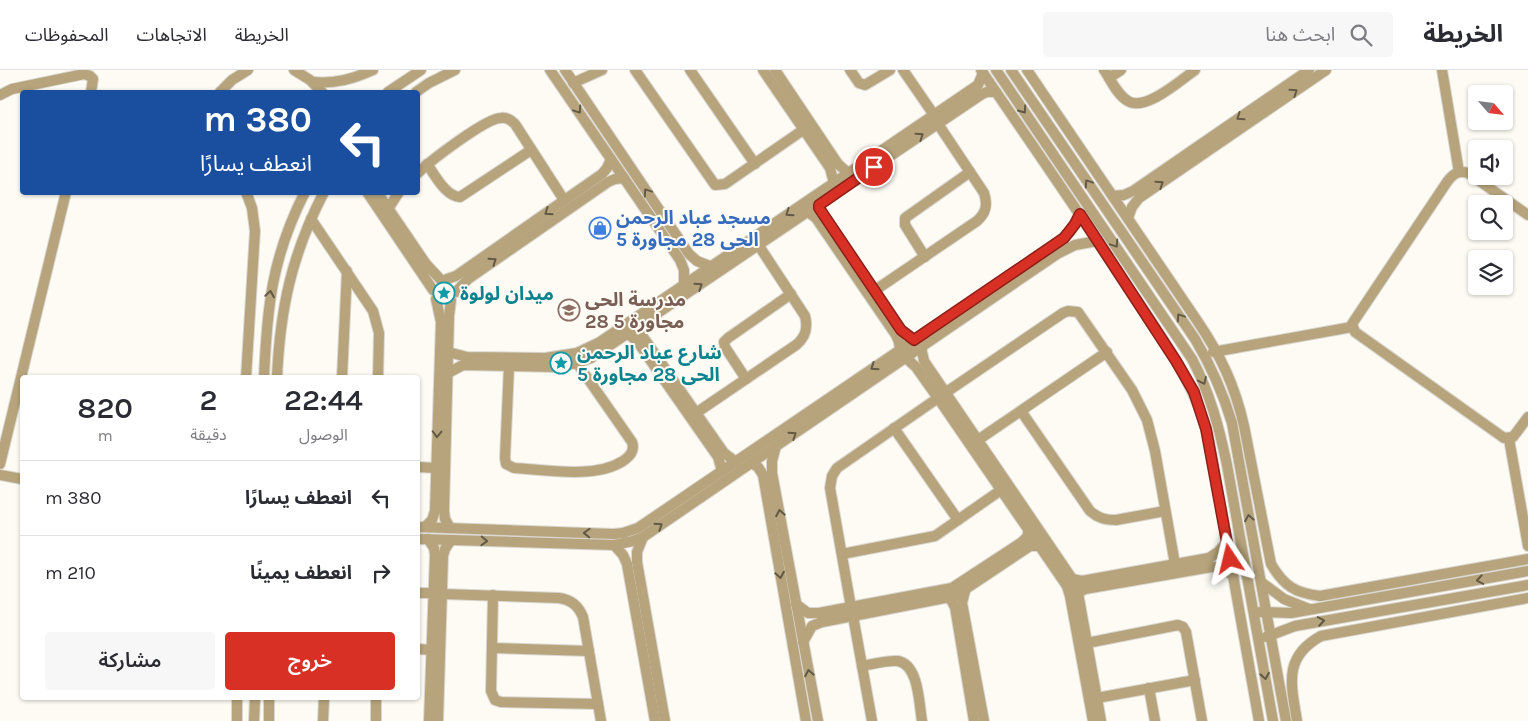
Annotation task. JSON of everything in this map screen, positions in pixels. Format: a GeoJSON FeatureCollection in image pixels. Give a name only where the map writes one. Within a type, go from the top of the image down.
{"type":"FeatureCollection","features":[{"type":"Feature","properties":{"kind":"street"},"geometry":{"type":"LineString","coordinates":[[222,90],[232,80],[248,70]]}},
{"type":"Feature","properties":{"kind":"street"},"geometry":{"type":"LineString","coordinates":[[294,70],[324,83],[348,80],[373,70]]}},
{"type":"Feature","properties":{"kind":"street"},"geometry":{"type":"LineString","coordinates":[[391,90],[421,70]]}},
{"type":"Feature","properties":{"kind":"street"},"geometry":{"type":"LineString","coordinates":[[419,90],[455,70]]}},
{"type":"Feature","properties":{"kind":"street"},"geometry":{"type":"LineString","coordinates":[[550,70],[680,260],[684,270],[684,285]]}},
{"type":"Feature","properties":{"kind":"street"},"geometry":{"type":"LineString","coordinates":[[565,70],[689,254],[697,261],[712,266]]}},
{"type":"Feature","properties":{"kind":"street"},"geometry":{"type":"LineString","coordinates":[[574,83],[602,70]]}},
{"type":"Feature","properties":{"kind":"street"},"geometry":{"type":"LineString","coordinates":[[635,70],[713,183],[719,186],[725,184],[804,130]]}},
{"type":"Feature","properties":{"kind":"street"},"geometry":{"type":"LineString","coordinates":[[690,70],[755,164]]}},
{"type":"Feature","properties":{"kind":"street"},"geometry":{"type":"LineString","coordinates":[[764,70],[830,168],[834,183]]}},
{"type":"Feature","properties":{"kind":"street"},"geometry":{"type":"LineString","coordinates":[[775,70],[838,164],[848,173]]}},
{"type":"Feature","properties":{"kind":"street"},"geometry":{"type":"LineString","coordinates":[[850,70],[859,83],[865,85],[890,70]]}},
{"type":"Feature","properties":{"kind":"street"},"geometry":{"type":"LineString","coordinates":[[874,291],[977,221],[984,212],[986,200],[984,192],[903,70]]}},
{"type":"Feature","properties":{"kind":"street"},"geometry":{"type":"LineString","coordinates":[[996,70],[1192,359],[1209,394],[1220,432],[1273,721]]}},
{"type":"Feature","properties":{"kind":"street"},"geometry":{"type":"LineString","coordinates":[[1011,70],[1205,355],[1220,388],[1232,423],[1286,721]]}},
{"type":"Feature","properties":{"kind":"street"},"geometry":{"type":"LineString","coordinates":[[1121,70],[1107,74],[1126,100],[1138,104],[1150,101],[1195,70]]}},
{"type":"Feature","properties":{"kind":"street"},"geometry":{"type":"LineString","coordinates":[[1128,218],[1138,198],[1326,70]]}},
{"type":"Feature","properties":{"kind":"street"},"geometry":{"type":"LineString","coordinates":[[1442,70],[1459,172]]}},
{"type":"Feature","properties":{"kind":"street"},"geometry":{"type":"LineString","coordinates":[[1029,71],[1217,351],[1239,404],[1271,564],[1279,577],[1290,588],[1304,594],[1320,596],[1525,560],[1526,571],[1291,613],[1267,613],[1253,610]]}},
{"type":"Feature","properties":{"kind":"street"},"geometry":{"type":"LineString","coordinates":[[1113,196],[1124,195],[1133,190],[1306,71]]}},
{"type":"Feature","properties":{"kind":"street"},"geometry":{"type":"LineString","coordinates":[[448,373],[463,365],[555,367],[577,363],[604,350],[819,205],[936,119],[978,85],[982,72]]}},
{"type":"Feature","properties":{"kind":"street"},"geometry":{"type":"LineString","coordinates":[[982,72],[1080,214],[1180,367],[1194,392],[1206,429],[1259,721]]}},
{"type":"Feature","properties":{"kind":"street"},"geometry":{"type":"LineString","coordinates":[[0,94],[12,89],[84,74],[93,79],[90,90]]}},
{"type":"Feature","properties":{"kind":"street"},"geometry":{"type":"LineString","coordinates":[[308,76],[320,90]]}},
{"type":"Feature","properties":{"kind":"street"},"geometry":{"type":"LineString","coordinates":[[448,352],[467,357],[545,358],[577,353],[600,342],[848,173],[984,92],[996,92]]}},
{"type":"Feature","properties":{"kind":"street"},"geometry":{"type":"LineString","coordinates":[[420,171],[470,133],[498,118],[508,118],[512,121],[564,200]]}},
{"type":"Feature","properties":{"kind":"street"},"geometry":{"type":"LineString","coordinates":[[427,164],[449,194],[460,198],[531,150]]}},
{"type":"Feature","properties":{"kind":"street"},"geometry":{"type":"LineString","coordinates":[[434,294],[435,284],[456,276],[602,174],[611,159]]}},
{"type":"Feature","properties":{"kind":"street"},"geometry":{"type":"LineString","coordinates":[[925,257],[905,225],[904,220],[970,172]]}},
{"type":"Feature","properties":{"kind":"street"},"geometry":{"type":"LineString","coordinates":[[1528,215],[1468,173],[1459,172],[1453,175],[1352,322],[1355,332],[1500,436],[1509,438],[1517,434],[1528,417]]}},
{"type":"Feature","properties":{"kind":"street"},"geometry":{"type":"LineString","coordinates":[[434,294],[445,302],[454,296],[468,278],[608,182],[624,178]]}},
{"type":"Feature","properties":{"kind":"street"},"geometry":{"type":"LineString","coordinates":[[22,375],[65,195]]}},
{"type":"Feature","properties":{"kind":"street"},"geometry":{"type":"LineString","coordinates":[[246,375],[254,220],[247,195]]}},
{"type":"Feature","properties":{"kind":"street"},"geometry":{"type":"LineString","coordinates":[[264,375],[268,314],[276,262],[285,236],[304,195]]}},
{"type":"Feature","properties":{"kind":"street"},"geometry":{"type":"LineString","coordinates":[[277,375],[282,320],[288,283],[298,250],[323,195]]}},
{"type":"Feature","properties":{"kind":"street"},"geometry":{"type":"LineString","coordinates":[[369,195],[434,294],[441,322],[434,515],[421,527]]}},
{"type":"Feature","properties":{"kind":"street"},"geometry":{"type":"LineString","coordinates":[[379,195],[426,264],[444,280],[455,285],[449,316],[444,510],[445,519],[450,528]]}},
{"type":"Feature","properties":{"kind":"street"},"geometry":{"type":"LineString","coordinates":[[388,209],[398,195]]}},
{"type":"Feature","properties":{"kind":"street"},"geometry":{"type":"LineString","coordinates":[[819,205],[822,213],[901,330],[918,344],[924,369]]}},
{"type":"Feature","properties":{"kind":"street"},"geometry":{"type":"LineString","coordinates":[[1110,216],[1121,208]]}},
{"type":"Feature","properties":{"kind":"street"},"geometry":{"type":"LineString","coordinates":[[808,212],[816,218],[896,335],[903,354],[924,369],[942,395],[1069,591],[1088,672],[1097,698],[1101,721]]}},
{"type":"Feature","properties":{"kind":"street"},"geometry":{"type":"LineString","coordinates":[[918,344],[1064,238],[1080,214]]}},
{"type":"Feature","properties":{"kind":"street"},"geometry":{"type":"LineString","coordinates":[[311,219],[370,304],[376,318],[379,333],[378,375]]}},
{"type":"Feature","properties":{"kind":"street"},"geometry":{"type":"LineString","coordinates":[[423,539],[614,545],[643,537],[751,464],[855,387],[918,344],[1057,254],[1075,245],[1097,241]]}},
{"type":"Feature","properties":{"kind":"street"},"geometry":{"type":"LineString","coordinates":[[696,414],[796,345],[805,335],[807,322],[805,316],[758,246]]}},
{"type":"Feature","properties":{"kind":"street"},"geometry":{"type":"LineString","coordinates":[[342,375],[347,271]]}},
{"type":"Feature","properties":{"kind":"street"},"geometry":{"type":"LineString","coordinates":[[746,379],[725,347],[726,339],[791,294]]}},
{"type":"Feature","properties":{"kind":"street"},"geometry":{"type":"LineString","coordinates":[[872,721],[830,488],[832,476],[837,468],[1068,310],[1073,310],[1082,316],[1134,393],[1147,420],[1152,435],[1175,564]]}},
{"type":"Feature","properties":{"kind":"street"},"geometry":{"type":"LineString","coordinates":[[250,315],[268,314]]}},
{"type":"Feature","properties":{"kind":"street"},"geometry":{"type":"LineString","coordinates":[[639,327],[643,336],[724,453],[736,462]]}},
{"type":"Feature","properties":{"kind":"street"},"geometry":{"type":"LineString","coordinates":[[1192,359],[1217,351],[1352,327]]}},
{"type":"Feature","properties":{"kind":"street"},"geometry":{"type":"LineString","coordinates":[[628,334],[637,341],[718,457],[722,471]]}},
{"type":"Feature","properties":{"kind":"street"},"geometry":{"type":"LineString","coordinates":[[978,440],[1106,352]]}},
{"type":"Feature","properties":{"kind":"street"},"geometry":{"type":"LineString","coordinates":[[509,366],[505,458],[508,467],[588,472],[603,470],[617,465],[628,457],[633,446],[577,363]]}},
{"type":"Feature","properties":{"kind":"street"},"geometry":{"type":"LineString","coordinates":[[0,464],[20,382]]}},
{"type":"Feature","properties":{"kind":"street"},"geometry":{"type":"LineString","coordinates":[[421,527],[614,534],[630,531],[638,528],[722,471],[855,387]]}},
{"type":"Feature","properties":{"kind":"street"},"geometry":{"type":"LineString","coordinates":[[942,395],[978,440],[1072,579],[1078,593],[1087,643],[1092,721]]}},
{"type":"Feature","properties":{"kind":"street"},"geometry":{"type":"LineString","coordinates":[[1021,410],[1090,511],[1095,515],[1109,520],[1116,520],[1166,511]]}},
{"type":"Feature","properties":{"kind":"street"},"geometry":{"type":"LineString","coordinates":[[894,428],[958,520]]}},
{"type":"Feature","properties":{"kind":"street"},"geometry":{"type":"LineString","coordinates":[[1509,438],[1528,546]]}},
{"type":"Feature","properties":{"kind":"street"},"geometry":{"type":"LineString","coordinates":[[776,446],[772,461],[772,473],[818,721]]}},
{"type":"Feature","properties":{"kind":"street"},"geometry":{"type":"LineString","coordinates":[[751,464],[758,467],[763,475],[806,721]]}},
{"type":"Feature","properties":{"kind":"street"},"geometry":{"type":"LineString","coordinates":[[420,467],[436,468]]}},
{"type":"Feature","properties":{"kind":"street"},"geometry":{"type":"LineString","coordinates":[[0,475],[20,479]]}},
{"type":"Feature","properties":{"kind":"street"},"geometry":{"type":"LineString","coordinates":[[842,554],[927,538],[938,534],[1002,490]]}},
{"type":"Feature","properties":{"kind":"street"},"geometry":{"type":"LineString","coordinates":[[803,642],[809,630],[817,623],[852,612],[956,587],[1022,542],[1029,530]]}},
{"type":"Feature","properties":{"kind":"street"},"geometry":{"type":"LineString","coordinates":[[560,532],[560,543]]}},
{"type":"Feature","properties":{"kind":"street"},"geometry":{"type":"LineString","coordinates":[[643,537],[637,552],[637,562],[665,721]]}},
{"type":"Feature","properties":{"kind":"street"},"geometry":{"type":"LineString","coordinates":[[423,539],[432,544],[439,555],[438,721]]}},
{"type":"Feature","properties":{"kind":"street"},"geometry":{"type":"LineString","coordinates":[[439,555],[451,540]]}},
{"type":"Feature","properties":{"kind":"street"},"geometry":{"type":"LineString","coordinates":[[1072,579],[1082,580],[1212,556],[1227,542]]}},
{"type":"Feature","properties":{"kind":"street"},"geometry":{"type":"LineString","coordinates":[[614,545],[623,555],[627,564],[655,721]]}},
{"type":"Feature","properties":{"kind":"street"},"geometry":{"type":"LineString","coordinates":[[796,604],[814,614],[852,612],[950,598],[1028,548],[1040,546]]}},
{"type":"Feature","properties":{"kind":"street"},"geometry":{"type":"LineString","coordinates":[[1078,593],[1085,589],[1211,566],[1218,567],[1233,575]]}},
{"type":"Feature","properties":{"kind":"street"},"geometry":{"type":"LineString","coordinates":[[1261,582],[1284,599],[1310,610]]}},
{"type":"Feature","properties":{"kind":"street"},"geometry":{"type":"LineString","coordinates":[[1260,643],[1271,635],[1295,626],[1528,585]]}},
{"type":"Feature","properties":{"kind":"street"},"geometry":{"type":"LineString","coordinates":[[1358,589],[1360,601]]}},
{"type":"Feature","properties":{"kind":"street"},"geometry":{"type":"LineString","coordinates":[[965,590],[962,604],[984,721]]}},
{"type":"Feature","properties":{"kind":"street"},"geometry":{"type":"LineString","coordinates":[[420,593],[559,598],[567,599],[574,603],[583,617],[601,721]]}},
{"type":"Feature","properties":{"kind":"street"},"geometry":{"type":"LineString","coordinates":[[429,721],[432,650],[438,594]]}},
{"type":"Feature","properties":{"kind":"street"},"geometry":{"type":"LineString","coordinates":[[493,595],[491,694],[495,700],[501,702],[598,704]]}},
{"type":"Feature","properties":{"kind":"street"},"geometry":{"type":"LineString","coordinates":[[950,598],[955,607],[974,721]]}},
{"type":"Feature","properties":{"kind":"street"},"geometry":{"type":"LineString","coordinates":[[1297,721],[1291,681],[1292,669],[1302,649],[1321,636],[1528,598]]}},
{"type":"Feature","properties":{"kind":"street"},"geometry":{"type":"LineString","coordinates":[[1291,613],[1295,626]]}},
{"type":"Feature","properties":{"kind":"street"},"geometry":{"type":"LineString","coordinates":[[1363,614],[1365,628]]}},
{"type":"Feature","properties":{"kind":"street"},"geometry":{"type":"LineString","coordinates":[[1087,643],[1181,626],[1186,632],[1202,721]]}},
{"type":"Feature","properties":{"kind":"street"},"geometry":{"type":"LineString","coordinates":[[492,648],[589,651]]}},
{"type":"Feature","properties":{"kind":"street"},"geometry":{"type":"LineString","coordinates":[[420,649],[432,650]]}},
{"type":"Feature","properties":{"kind":"street"},"geometry":{"type":"LineString","coordinates":[[862,666],[896,661],[905,664],[914,676],[922,721]]}},
{"type":"Feature","properties":{"kind":"street"},"geometry":{"type":"LineString","coordinates":[[1097,698],[1195,680]]}},
{"type":"Feature","properties":{"kind":"street"},"geometry":{"type":"LineString","coordinates":[[1149,688],[1155,721]]}},
{"type":"Feature","properties":{"kind":"street"},"geometry":{"type":"LineString","coordinates":[[237,700],[237,721]]}},
{"type":"Feature","properties":{"kind":"street"},"geometry":{"type":"LineString","coordinates":[[254,721],[255,700]]}},
{"type":"Feature","properties":{"kind":"street"},"geometry":{"type":"LineString","coordinates":[[269,700],[269,721]]}},
{"type":"Feature","properties":{"kind":"street"},"geometry":{"type":"LineString","coordinates":[[324,700],[324,721]]}},
{"type":"Feature","properties":{"kind":"street"},"geometry":{"type":"LineString","coordinates":[[376,700],[376,721]]}},
{"type":"Feature","properties":{"kind":"place","name":"مسجد عباد الرحمن الحى 28 مجاورة 5"},"geometry":{"type":"Point","coordinates":[600,228]}},
{"type":"Feature","properties":{"kind":"place","name":"ميدان لولوة"},"geometry":{"type":"Point","coordinates":[444,293]}},
{"type":"Feature","properties":{"kind":"place","name":"مدرسة الحى 28 مجاورة 5"},"geometry":{"type":"Point","coordinates":[569,310]}},
{"type":"Feature","properties":{"kind":"place","name":"شارع عباد الرحمن الحى 28 مجاورة 5"},"geometry":{"type":"Point","coordinates":[561,363]}},
{"type":"Feature","properties":{"kind":"route"},"geometry":{"type":"LineString","coordinates":[[874,167],[819,205],[819,208],[901,330],[914,340],[1064,238],[1070,232],[1080,214],[1184,373],[1194,392],[1206,429],[1230,559]]}}]}
